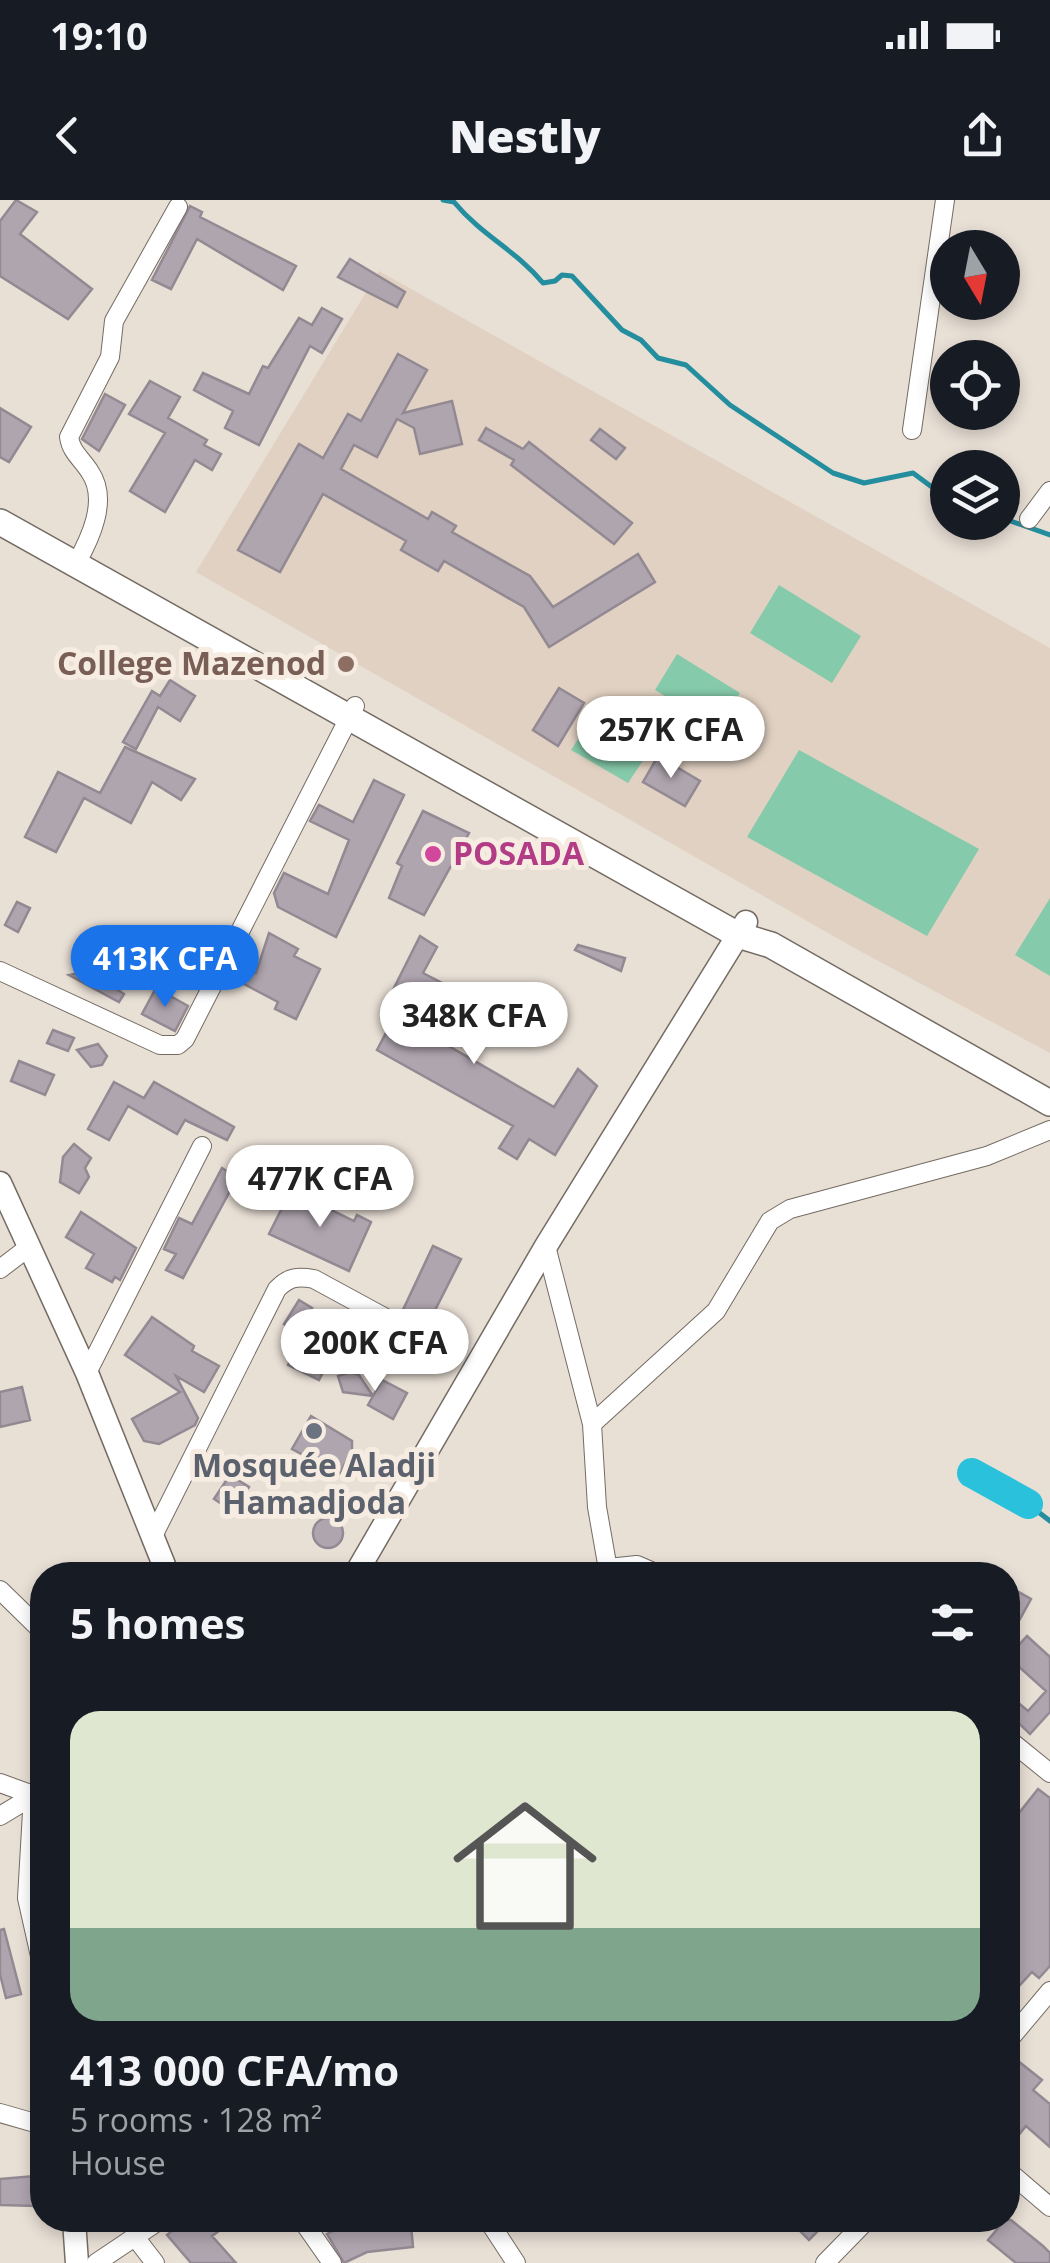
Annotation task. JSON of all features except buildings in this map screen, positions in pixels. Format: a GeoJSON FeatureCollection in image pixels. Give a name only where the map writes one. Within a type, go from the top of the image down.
{"type":"FeatureCollection","features":[{"type":"Feature","properties":{"kind":"main road"},"geometry":{"type":"LineString","coordinates":[[0,505],[79,558],[1050,1103]]}},
{"type":"Feature","properties":{"kind":"main road"},"geometry":{"type":"LineString","coordinates":[[0,522],[79,558]]}},
{"type":"Feature","properties":{"kind":"street"},"geometry":{"type":"LineString","coordinates":[[912,430],[945,200]]}},
{"type":"Feature","properties":{"kind":"street"},"geometry":{"type":"LineString","coordinates":[[79,558],[96,526],[94,480],[72,448],[70,437],[110,356],[114,321],[178,208]]}},
{"type":"Feature","properties":{"kind":"street"},"geometry":{"type":"LineString","coordinates":[[1029,518],[1050,491]]}},
{"type":"Feature","properties":{"kind":"street"},"geometry":{"type":"LineString","coordinates":[[0,971],[160,1045],[178,1045],[185,1039],[352,712]]}},
{"type":"Feature","properties":{"kind":"street"},"geometry":{"type":"LineString","coordinates":[[363,1562],[546,1246],[742,929]]}},
{"type":"Feature","properties":{"kind":"street"},"geometry":{"type":"LineString","coordinates":[[592,1424],[716,1310],[770,1221],[790,1209],[987,1156],[1050,1130]]}},
{"type":"Feature","properties":{"kind":"street"},"geometry":{"type":"LineString","coordinates":[[87,1374],[202,1146]]}},
{"type":"Feature","properties":{"kind":"street"},"geometry":{"type":"LineString","coordinates":[[0,1183],[87,1374],[161,1562]]}},
{"type":"Feature","properties":{"kind":"street"},"geometry":{"type":"LineString","coordinates":[[546,1246],[592,1424],[597,1507],[606,1562]]}},
{"type":"Feature","properties":{"kind":"street"},"geometry":{"type":"LineString","coordinates":[[0,1268],[29,1247]]}},
{"type":"Feature","properties":{"kind":"street"},"geometry":{"type":"LineString","coordinates":[[153,1536],[277,1289],[286,1280],[298,1276],[314,1280],[452,1354]]}},
{"type":"Feature","properties":{"kind":"street"},"geometry":{"type":"LineString","coordinates":[[0,1590],[30,1619]]}},
{"type":"Feature","properties":{"kind":"street"},"geometry":{"type":"LineString","coordinates":[[1020,1748],[1050,1773]]}},
{"type":"Feature","properties":{"kind":"street"},"geometry":{"type":"LineString","coordinates":[[0,1783],[30,1792]]}},
{"type":"Feature","properties":{"kind":"street"},"geometry":{"type":"LineString","coordinates":[[0,1816],[30,1799]]}},
{"type":"Feature","properties":{"kind":"street"},"geometry":{"type":"LineString","coordinates":[[30,1877],[30,1908]]}},
{"type":"Feature","properties":{"kind":"street"},"geometry":{"type":"LineString","coordinates":[[1020,2027],[1050,1991]]}},
{"type":"Feature","properties":{"kind":"street"},"geometry":{"type":"LineString","coordinates":[[0,2112],[30,2122]]}},
{"type":"Feature","properties":{"kind":"street"},"geometry":{"type":"LineString","coordinates":[[1020,2182],[1050,2208]]}},
{"type":"Feature","properties":{"kind":"street"},"geometry":{"type":"LineString","coordinates":[[75,2232],[76,2263]]}},
{"type":"Feature","properties":{"kind":"street"},"geometry":{"type":"LineString","coordinates":[[96,2263],[142,2232]]}},
{"type":"Feature","properties":{"kind":"street"},"geometry":{"type":"LineString","coordinates":[[310,2232],[332,2263]]}},
{"type":"Feature","properties":{"kind":"street"},"geometry":{"type":"LineString","coordinates":[[496,2232],[516,2263]]}},
{"type":"Feature","properties":{"kind":"street"},"geometry":{"type":"LineString","coordinates":[[825,2263],[855,2232]]}},
{"type":"Feature","properties":{"kind":"street"},"geometry":{"type":"LineString","coordinates":[[135,2237],[155,2263]]}},
{"type":"Feature","properties":{"kind":"shaded area"},"geometry":{"type":"Polygon","coordinates":[[[379,271],[1050,648],[1050,1053],[858,950],[196,572],[379,271]]]}},
{"type":"Feature","properties":{"kind":"green space"},"geometry":{"type":"Polygon","coordinates":[[[779,585],[861,636],[832,683],[750,633],[779,585]]]}},
{"type":"Feature","properties":{"kind":"green space"},"geometry":{"type":"Polygon","coordinates":[[[677,654],[740,693],[718,729],[655,690],[677,654]]]}},
{"type":"Feature","properties":{"kind":"green space"},"geometry":{"type":"Polygon","coordinates":[[[594,715],[650,750],[628,783],[571,750],[594,715]]]}},
{"type":"Feature","properties":{"kind":"green space"},"geometry":{"type":"Polygon","coordinates":[[[799,750],[979,849],[927,936],[747,837],[799,750]]]}},
{"type":"Feature","properties":{"kind":"green space"},"geometry":{"type":"Polygon","coordinates":[[[1050,898],[1050,976],[1015,955],[1050,898]]]}},
{"type":"Feature","properties":{"kind":"waterway"},"geometry":{"type":"LineString","coordinates":[[443,200],[454,202],[543,283],[562,275],[572,276],[622,330],[641,340],[658,358],[686,365],[730,405],[833,473],[864,483],[913,473],[930,486]]}},
{"type":"Feature","properties":{"kind":"waterway"},"geometry":{"type":"LineString","coordinates":[[1020,524],[1050,535]]}},
{"type":"Feature","properties":{"kind":"waterway"},"geometry":{"type":"LineString","coordinates":[[972,1473],[1028,1504]]}},
{"type":"Feature","properties":{"kind":"waterway"},"geometry":{"type":"LineString","coordinates":[[1028,1504],[1050,1521]]}},
{"type":"Feature","properties":{"kind":"place","name":"College Mazenod"},"geometry":{"type":"Point","coordinates":[346,664]}},
{"type":"Feature","properties":{"kind":"place","name":"POSADA"},"geometry":{"type":"Point","coordinates":[433,854]}},
{"type":"Feature","properties":{"kind":"place","name":"Mosquée Aladji Hamadjoda"},"geometry":{"type":"Point","coordinates":[314,1431]}}]}
